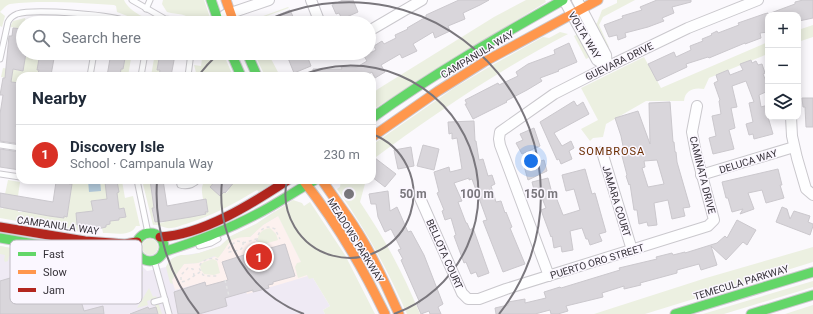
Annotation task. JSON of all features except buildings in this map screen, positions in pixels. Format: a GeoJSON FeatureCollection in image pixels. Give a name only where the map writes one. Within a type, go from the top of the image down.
{"type":"FeatureCollection","features":[{"type":"Feature","properties":{"kind":"street"},"geometry":{"type":"LineString","coordinates":[[211,0],[217,16]]}},
{"type":"Feature","properties":{"kind":"street"},"geometry":{"type":"LineString","coordinates":[[226,0],[231,16]]}},
{"type":"Feature","properties":{"kind":"street"},"geometry":{"type":"LineString","coordinates":[[225,16],[269,0]]}},
{"type":"Feature","properties":{"kind":"street"},"geometry":{"type":"LineString","coordinates":[[311,0],[317,16]]}},
{"type":"Feature","properties":{"kind":"street"},"geometry":{"type":"LineString","coordinates":[[376,27],[422,0]]}},
{"type":"Feature","properties":{"kind":"street","name":"VOLTA WAY"},"geometry":{"type":"LineString","coordinates":[[564,0],[597,60],[607,67]]}},
{"type":"Feature","properties":{"kind":"street","name":"CAMPANULA WAY"},"geometry":{"type":"LineString","coordinates":[[376,115],[404,94],[450,65],[564,0]]}},
{"type":"Feature","properties":{"kind":"street","name":"CAMPANULA WAY"},"geometry":{"type":"LineString","coordinates":[[376,134],[438,91],[484,62],[572,14],[579,4],[598,0]]}},
{"type":"Feature","properties":{"kind":"street","name":"GUEVARA DRIVE"},"geometry":{"type":"LineString","coordinates":[[549,276],[500,144],[500,132],[554,94],[688,28],[758,0]]}},
{"type":"Feature","properties":{"kind":"street","name":"VOLTA WAY"},"geometry":{"type":"LineString","coordinates":[[579,4],[606,55],[607,67]]}},
{"type":"Feature","properties":{"kind":"street"},"geometry":{"type":"LineString","coordinates":[[234,60],[239,72]]}},
{"type":"Feature","properties":{"kind":"street"},"geometry":{"type":"LineString","coordinates":[[250,60],[256,72]]}},
{"type":"Feature","properties":{"kind":"street","name":"CAMINATA DRIVE"},"geometry":{"type":"LineString","coordinates":[[697,106],[692,132],[701,175],[714,220]]}},
{"type":"Feature","properties":{"kind":"street"},"geometry":{"type":"LineString","coordinates":[[791,120],[794,147],[810,192]]}},
{"type":"Feature","properties":{"kind":"street","name":"DELUCA WAY"},"geometry":{"type":"LineString","coordinates":[[701,175],[794,147]]}},
{"type":"Feature","properties":{"kind":"street","name":"JAMARA COURT"},"geometry":{"type":"LineString","coordinates":[[602,152],[632,250]]}},
{"type":"Feature","properties":{"kind":"street"},"geometry":{"type":"LineString","coordinates":[[139,240],[143,235],[148,233],[160,237],[170,237],[215,222],[238,211],[282,184]]}},
{"type":"Feature","properties":{"kind":"street"},"geometry":{"type":"LineString","coordinates":[[142,258],[149,261],[154,260],[163,252],[224,230],[256,214],[305,184]]}},
{"type":"Feature","properties":{"kind":"street","name":"MEADOWS PARKWAY"},"geometry":{"type":"LineString","coordinates":[[309,184],[349,247],[385,314]]}},
{"type":"Feature","properties":{"kind":"street","name":"MEADOWS PARKWAY"},"geometry":{"type":"LineString","coordinates":[[325,184],[351,221],[369,251],[388,288],[399,314]]}},
{"type":"Feature","properties":{"kind":"street","name":"BELLOTA COURT"},"geometry":{"type":"LineString","coordinates":[[420,198],[462,293],[468,299],[479,298]]}},
{"type":"Feature","properties":{"kind":"street","name":"PUERTO ORO STREET"},"geometry":{"type":"LineString","coordinates":[[479,298],[708,226],[714,220]]}},
{"type":"Feature","properties":{"kind":"street","name":"CAMPANULA WAY"},"geometry":{"type":"LineString","coordinates":[[0,227],[74,240]]}},
{"type":"Feature","properties":{"kind":"street"},"geometry":{"type":"LineString","coordinates":[[160,237],[164,244],[163,252]]}},
{"type":"Feature","properties":{"kind":"street"},"geometry":{"type":"LineString","coordinates":[[0,238],[10,241]]}},
{"type":"Feature","properties":{"kind":"street","name":"TEMECULA PARKWAY"},"geometry":{"type":"LineString","coordinates":[[675,314],[813,272]]}},
{"type":"Feature","properties":{"kind":"street"},"geometry":{"type":"LineString","coordinates":[[751,314],[813,295]]}},
{"type":"Feature","properties":{"kind":"lane"},"geometry":{"type":"LineString","coordinates":[[132,0],[159,16]]}},
{"type":"Feature","properties":{"kind":"lane"},"geometry":{"type":"LineString","coordinates":[[146,9],[150,0]]}},
{"type":"Feature","properties":{"kind":"lane"},"geometry":{"type":"LineString","coordinates":[[0,59],[8,22],[10,18],[18,14],[59,12],[100,16]]}},
{"type":"Feature","properties":{"kind":"lane"},"geometry":{"type":"LineString","coordinates":[[91,72],[93,60]]}},
{"type":"Feature","properties":{"kind":"lane"},"geometry":{"type":"LineString","coordinates":[[142,72],[144,60]]}},
{"type":"Feature","properties":{"kind":"lane"},"geometry":{"type":"LineString","coordinates":[[189,72],[190,60]]}},
{"type":"Feature","properties":{"kind":"lane"},"geometry":{"type":"LineString","coordinates":[[0,145],[16,147]]}},
{"type":"Feature","properties":{"kind":"lane"},"geometry":{"type":"LineString","coordinates":[[0,174],[16,176]]}},
{"type":"Feature","properties":{"kind":"lane"},"geometry":{"type":"LineString","coordinates":[[138,184],[148,233]]}},
{"type":"Feature","properties":{"kind":"lane"},"geometry":{"type":"LineString","coordinates":[[179,184],[180,186],[194,184]]}},
{"type":"Feature","properties":{"kind":"lane"},"geometry":{"type":"LineString","coordinates":[[154,260],[169,314]]}},
{"type":"Feature","properties":{"kind":"lane"},"geometry":{"type":"LineString","coordinates":[[154,302],[165,299]]}},
{"type":"Feature","properties":{"kind":"path"},"geometry":{"type":"LineString","coordinates":[[257,247],[256,239],[259,232],[269,227],[275,229],[280,239]]}},
{"type":"Feature","properties":{"kind":"path"},"geometry":{"type":"LineString","coordinates":[[243,243],[243,247],[240,251],[229,252],[228,249],[237,241],[242,241],[243,243],[256,239]]}},
{"type":"Feature","properties":{"kind":"path"},"geometry":{"type":"LineString","coordinates":[[218,260],[213,258],[201,262],[199,266],[200,272],[206,276],[219,276]]}},
{"type":"Feature","properties":{"kind":"path"},"geometry":{"type":"LineString","coordinates":[[194,276],[194,269],[188,268],[181,275],[181,282],[184,282],[194,276],[200,272]]}},
{"type":"Feature","properties":{"kind":"path"},"geometry":{"type":"LineString","coordinates":[[225,280],[229,296]]}},
{"type":"Feature","properties":{"kind":"shaded area"},"geometry":{"type":"Polygon","coordinates":[[[0,0],[124,0],[134,12],[141,16],[127,16],[117,12],[116,6],[114,5],[62,2],[10,4],[0,12],[0,0]]]}},
{"type":"Feature","properties":{"kind":"shaded area"},"geometry":{"type":"Polygon","coordinates":[[[163,0],[204,0],[210,16],[186,16],[167,12],[162,4],[163,0]]]}},
{"type":"Feature","properties":{"kind":"shaded area"},"geometry":{"type":"Polygon","coordinates":[[[526,0],[545,0],[546,2],[376,108],[376,91],[378,89],[494,17],[526,0]]]}},
{"type":"Feature","properties":{"kind":"shaded area"},"geometry":{"type":"Polygon","coordinates":[[[617,0],[635,0],[603,17],[599,25],[609,47],[606,48],[593,25],[597,23],[602,10],[617,3],[617,0]]]}},
{"type":"Feature","properties":{"kind":"shaded area"},"geometry":{"type":"Polygon","coordinates":[[[288,7],[289,8],[267,16],[263,16],[288,7]]]}},
{"type":"Feature","properties":{"kind":"shaded area"},"geometry":{"type":"Polygon","coordinates":[[[0,12],[5,16],[2,27],[0,26],[0,12]]]}},
{"type":"Feature","properties":{"kind":"shaded area"},"geometry":{"type":"Polygon","coordinates":[[[16,20],[16,28],[10,27],[13,21],[16,20]]]}},
{"type":"Feature","properties":{"kind":"shaded area"},"geometry":{"type":"Polygon","coordinates":[[[813,25],[813,37],[801,41],[801,29],[813,25]]]}},
{"type":"Feature","properties":{"kind":"shaded area"},"geometry":{"type":"Polygon","coordinates":[[[560,32],[568,34],[517,62],[467,93],[376,157],[376,142],[454,88],[543,37],[549,38],[560,32]]]}},
{"type":"Feature","properties":{"kind":"shaded area"},"geometry":{"type":"Polygon","coordinates":[[[578,34],[590,57],[586,59],[574,36],[578,34]]]}},
{"type":"Feature","properties":{"kind":"shaded area"},"geometry":{"type":"Polygon","coordinates":[[[765,43],[765,55],[709,78],[704,89],[697,88],[691,90],[686,94],[684,101],[646,101],[606,124],[603,137],[593,138],[590,141],[581,129],[598,120],[581,88],[644,57],[661,88],[765,43]]]}},
{"type":"Feature","properties":{"kind":"shaded area"},"geometry":{"type":"Polygon","coordinates":[[[23,60],[41,60],[38,72],[16,72],[16,83],[11,82],[11,79],[1,77],[3,68],[23,71],[23,60]]]}},
{"type":"Feature","properties":{"kind":"shaded area"},"geometry":{"type":"Polygon","coordinates":[[[125,60],[131,60],[129,72],[121,72],[121,69],[123,69],[125,60]]]}},
{"type":"Feature","properties":{"kind":"shaded area"},"geometry":{"type":"Polygon","coordinates":[[[154,60],[159,60],[157,69],[160,70],[160,72],[152,72],[154,60]]]}},
{"type":"Feature","properties":{"kind":"shaded area"},"geometry":{"type":"Polygon","coordinates":[[[202,60],[226,60],[231,72],[196,72],[194,65],[201,66],[202,60]]]}},
{"type":"Feature","properties":{"kind":"shaded area"},"geometry":{"type":"Polygon","coordinates":[[[257,60],[272,60],[278,72],[263,72],[257,60]]]}},
{"type":"Feature","properties":{"kind":"shaded area"},"geometry":{"type":"Polygon","coordinates":[[[8,180],[16,181],[16,184],[20,184],[18,212],[22,212],[23,210],[32,211],[32,213],[64,218],[64,216],[67,217],[72,185],[69,184],[123,184],[125,198],[133,196],[140,226],[136,226],[130,232],[126,233],[103,233],[102,228],[110,224],[110,221],[119,220],[119,218],[126,217],[124,208],[104,211],[102,199],[92,201],[93,211],[77,220],[78,225],[82,224],[82,226],[88,226],[89,228],[94,227],[94,229],[98,229],[98,233],[73,231],[0,218],[0,208],[3,209],[8,194],[5,194],[8,180]]]}},
{"type":"Feature","properties":{"kind":"shaded area"},"geometry":{"type":"Polygon","coordinates":[[[143,184],[153,184],[154,186],[151,186],[153,203],[156,208],[152,209],[154,222],[160,221],[160,223],[165,222],[165,220],[205,214],[205,212],[208,212],[206,199],[203,199],[202,187],[204,184],[213,184],[210,187],[220,196],[229,190],[227,188],[230,184],[271,184],[259,192],[257,190],[231,205],[196,221],[175,228],[153,225],[143,184]]]}},
{"type":"Feature","properties":{"kind":"shaded area"},"geometry":{"type":"Polygon","coordinates":[[[340,184],[365,184],[360,202],[378,229],[393,256],[420,314],[407,314],[392,281],[375,250],[337,189],[340,187],[340,184]]]}},
{"type":"Feature","properties":{"kind":"shaded area"},"geometry":{"type":"Polygon","coordinates":[[[293,200],[302,203],[304,206],[310,202],[345,255],[375,314],[325,314],[323,310],[330,306],[313,278],[309,279],[307,275],[298,278],[295,267],[297,263],[301,262],[278,216],[263,225],[250,237],[237,238],[230,242],[218,258],[214,256],[198,263],[184,264],[172,280],[173,284],[170,283],[166,267],[173,258],[181,255],[199,253],[220,246],[231,236],[256,224],[293,200]]]}},
{"type":"Feature","properties":{"kind":"shaded area"},"geometry":{"type":"Polygon","coordinates":[[[275,211],[309,278],[313,278],[330,306],[323,310],[325,314],[0,314],[0,246],[10,248],[10,304],[142,304],[142,266],[147,271],[166,267],[170,260],[177,256],[199,253],[220,246],[231,236],[256,224],[275,211]]]}},
{"type":"Feature","properties":{"kind":"shaded area"},"geometry":{"type":"Polygon","coordinates":[[[278,216],[308,276],[247,294],[246,292],[206,286],[205,282],[175,290],[172,280],[184,264],[198,263],[217,256],[222,253],[228,243],[233,239],[250,237],[263,225],[278,216]]]}},
{"type":"Feature","properties":{"kind":"shaded area"},"geometry":{"type":"Polygon","coordinates":[[[270,228],[276,234],[278,240],[258,246],[258,237],[261,232],[270,228]]]}},
{"type":"Feature","properties":{"kind":"shaded area"},"geometry":{"type":"Polygon","coordinates":[[[150,239],[157,244],[158,247],[153,254],[150,255],[143,250],[142,247],[147,240],[150,239]]]}},
{"type":"Feature","properties":{"kind":"shaded area"},"geometry":{"type":"Polygon","coordinates":[[[0,246],[10,248],[10,256],[8,261],[5,262],[5,255],[0,254],[0,246]]]}},
{"type":"Feature","properties":{"kind":"shaded area"},"geometry":{"type":"Polygon","coordinates":[[[813,247],[813,262],[645,314],[594,314],[706,278],[813,247]]]}},
{"type":"Feature","properties":{"kind":"shaded area"},"geometry":{"type":"Polygon","coordinates":[[[213,259],[217,261],[220,273],[214,275],[204,274],[200,265],[213,259]]]}},
{"type":"Feature","properties":{"kind":"shaded area"},"geometry":{"type":"Polygon","coordinates":[[[813,281],[813,287],[724,314],[703,314],[813,281]]]}},
{"type":"Feature","properties":{"kind":"shaded area"},"geometry":{"type":"Polygon","coordinates":[[[149,288],[153,297],[156,296],[162,314],[158,314],[153,299],[147,301],[148,305],[137,308],[139,304],[142,304],[142,300],[149,288]]]}},
{"type":"Feature","properties":{"kind":"shaded area"},"geometry":{"type":"Polygon","coordinates":[[[813,305],[813,314],[785,314],[813,305]]]}},
{"type":"Feature","properties":{"kind":"water"},"geometry":{"type":"Polygon","coordinates":[[[88,184],[100,184],[101,191],[89,192],[88,184]]]}},
{"type":"Feature","properties":{"kind":"traffic: fast"},"geometry":{"type":"LineString","coordinates":[[211,0],[217,16]]}},
{"type":"Feature","properties":{"kind":"traffic: fast"},"geometry":{"type":"LineString","coordinates":[[376,115],[442,71],[563,0]]}},
{"type":"Feature","properties":{"kind":"traffic: fast"},"geometry":{"type":"LineString","coordinates":[[234,60],[239,72]]}},
{"type":"Feature","properties":{"kind":"traffic: fast"},"geometry":{"type":"LineString","coordinates":[[250,60],[255,72]]}},
{"type":"Feature","properties":{"kind":"traffic: fast"},"geometry":{"type":"LineString","coordinates":[[163,252],[199,240],[234,225],[264,210],[308,184]]}},
{"type":"Feature","properties":{"kind":"traffic: fast"},"geometry":{"type":"LineString","coordinates":[[138,240],[145,234],[155,234],[160,237],[164,247]]}},
{"type":"Feature","properties":{"kind":"traffic: fast"},"geometry":{"type":"LineString","coordinates":[[0,238],[11,240]]}},
{"type":"Feature","properties":{"kind":"traffic: fast"},"geometry":{"type":"LineString","coordinates":[[142,258],[150,261],[155,260],[160,257],[164,247]]}},
{"type":"Feature","properties":{"kind":"traffic: fast"},"geometry":{"type":"LineString","coordinates":[[675,314],[813,272]]}},
{"type":"Feature","properties":{"kind":"traffic: fast"},"geometry":{"type":"LineString","coordinates":[[751,314],[813,295]]}},
{"type":"Feature","properties":{"kind":"traffic: slow"},"geometry":{"type":"LineString","coordinates":[[226,0],[232,16]]}},
{"type":"Feature","properties":{"kind":"traffic: slow"},"geometry":{"type":"LineString","coordinates":[[376,134],[438,91],[484,62],[598,0]]}},
{"type":"Feature","properties":{"kind":"traffic: slow"},"geometry":{"type":"LineString","coordinates":[[306,184],[348,245],[385,314]]}},
{"type":"Feature","properties":{"kind":"traffic: slow"},"geometry":{"type":"LineString","coordinates":[[325,184],[369,251],[399,314]]}},
{"type":"Feature","properties":{"kind":"traffic: jam"},"geometry":{"type":"LineString","coordinates":[[160,237],[176,235],[210,224],[243,208],[282,184]]}},
{"type":"Feature","properties":{"kind":"traffic: jam"},"geometry":{"type":"LineString","coordinates":[[0,227],[79,240]]}},
{"type":"Feature","properties":{"kind":"place","name":"Discovery Isle"},"geometry":{"type":"Point","coordinates":[259,257]}},
{"type":"Feature","properties":{"kind":"district","name":"SOMBROSA"},"geometry":{"type":"Point","coordinates":[612,151]}}]}
